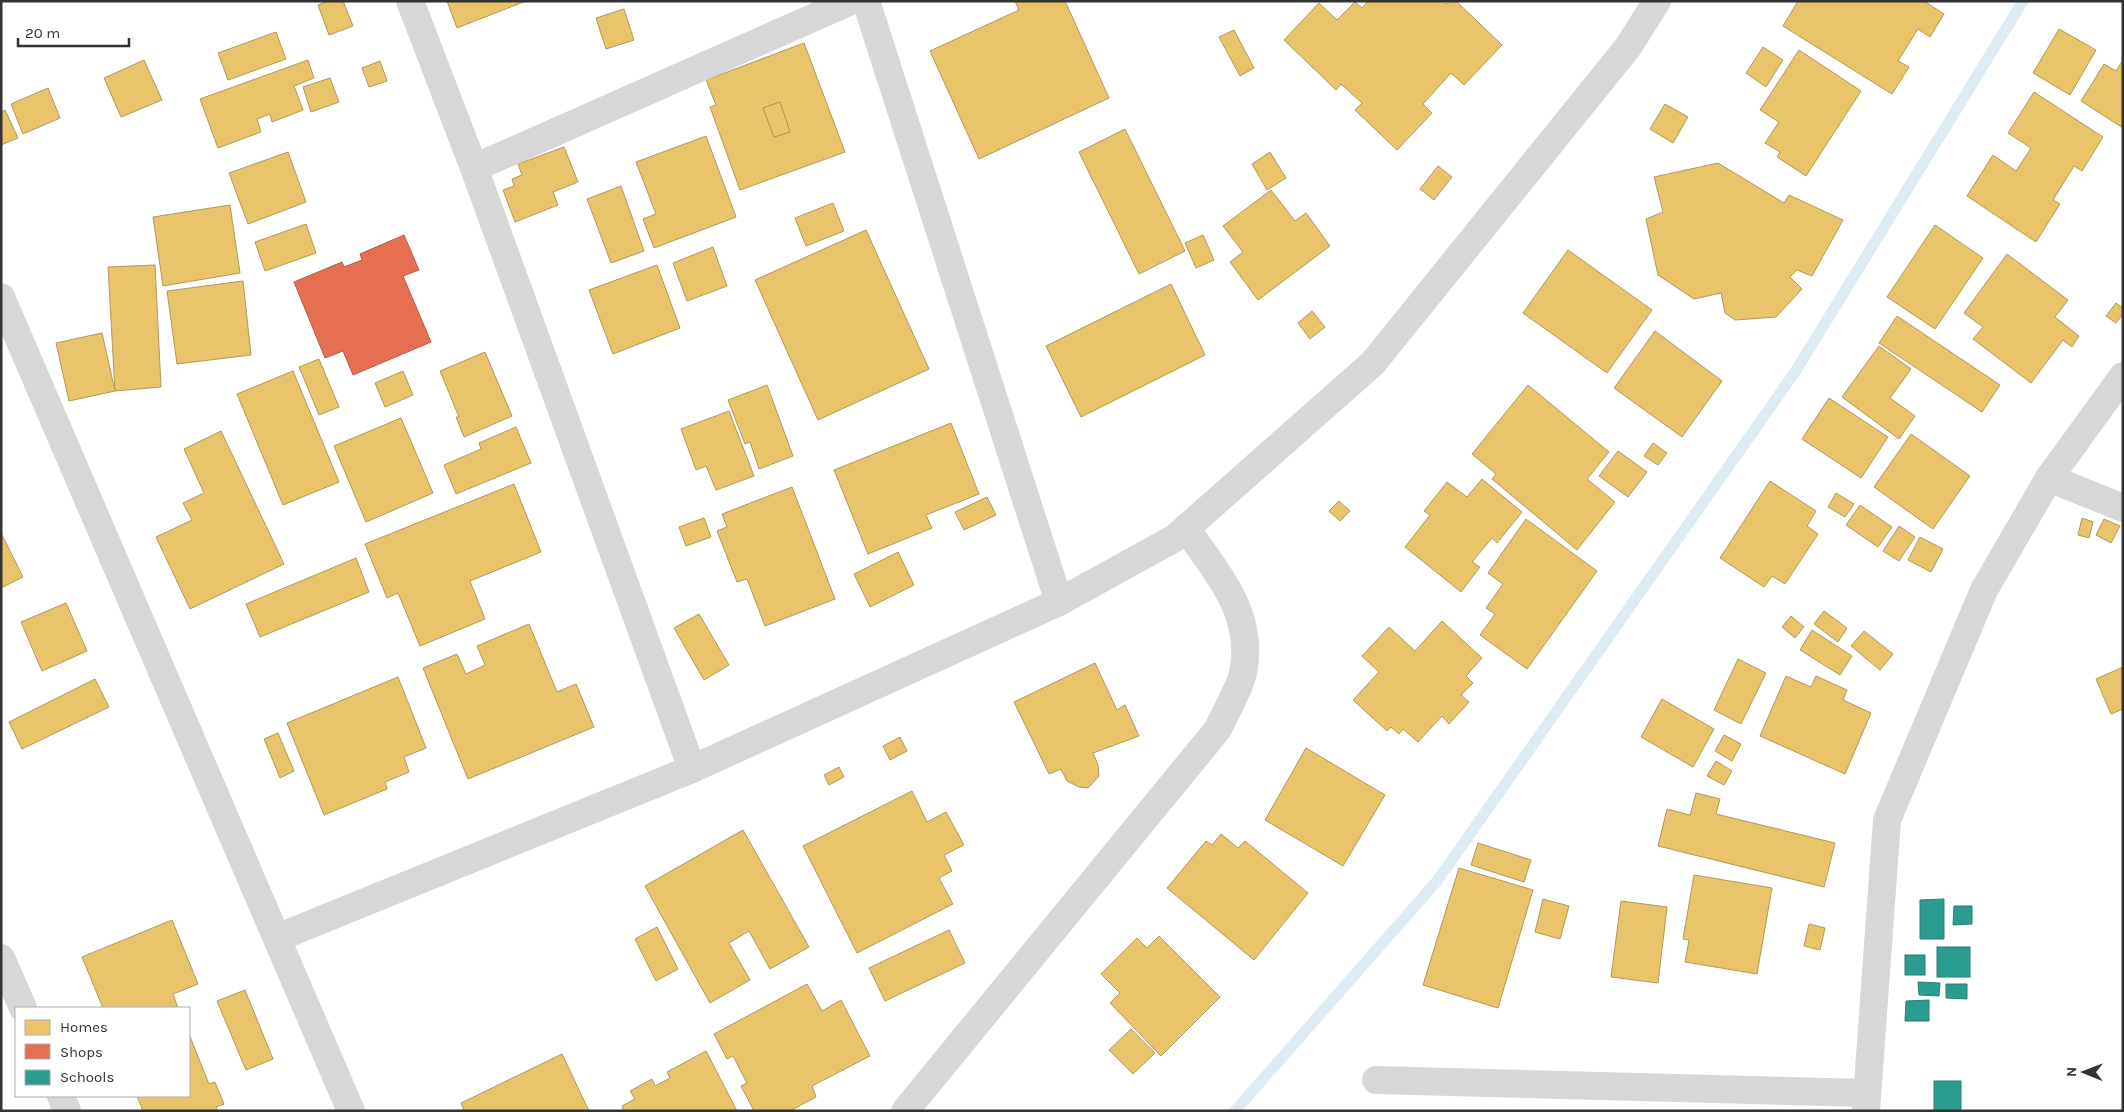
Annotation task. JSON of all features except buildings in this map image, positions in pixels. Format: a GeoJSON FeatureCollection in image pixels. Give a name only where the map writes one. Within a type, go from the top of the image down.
{"type":"FeatureCollection","features":[{"type":"Feature","properties":{"kind":"street"},"geometry":{"type":"LineString","coordinates":[[410,1],[474,168],[692,769]]}},
{"type":"Feature","properties":{"kind":"street"},"geometry":{"type":"LineString","coordinates":[[474,168],[851,1]]}},
{"type":"Feature","properties":{"kind":"street"},"geometry":{"type":"LineString","coordinates":[[866,1],[1059,602]]}},
{"type":"Feature","properties":{"kind":"street"},"geometry":{"type":"LineString","coordinates":[[277,938],[692,769],[1059,602],[1175,538],[1373,362],[1628,47],[1657,1]]}},
{"type":"Feature","properties":{"kind":"street"},"geometry":{"type":"LineString","coordinates":[[1,297],[351,1111]]}},
{"type":"Feature","properties":{"kind":"street"},"geometry":{"type":"LineString","coordinates":[[1376,1080],[1866,1102],[1887,820],[1984,590],[2049,478],[2123,376]]}},
{"type":"Feature","properties":{"kind":"street"},"geometry":{"type":"LineString","coordinates":[[2049,478],[2123,508]]}},
{"type":"Feature","properties":{"kind":"street"},"geometry":{"type":"LineString","coordinates":[[904,1111],[1218,728],[1243,674],[1246,634],[1236,603],[1186,528]]}},
{"type":"Feature","properties":{"kind":"street"},"geometry":{"type":"LineString","coordinates":[[1,958],[23,1007]]}},
{"type":"Feature","properties":{"kind":"street"},"geometry":{"type":"LineString","coordinates":[[61,1097],[67,1111]]}},
{"type":"Feature","properties":{"kind":"waterway"},"geometry":{"type":"LineString","coordinates":[[1235,1111],[1437,881],[1795,372],[2023,1]]}}]}
